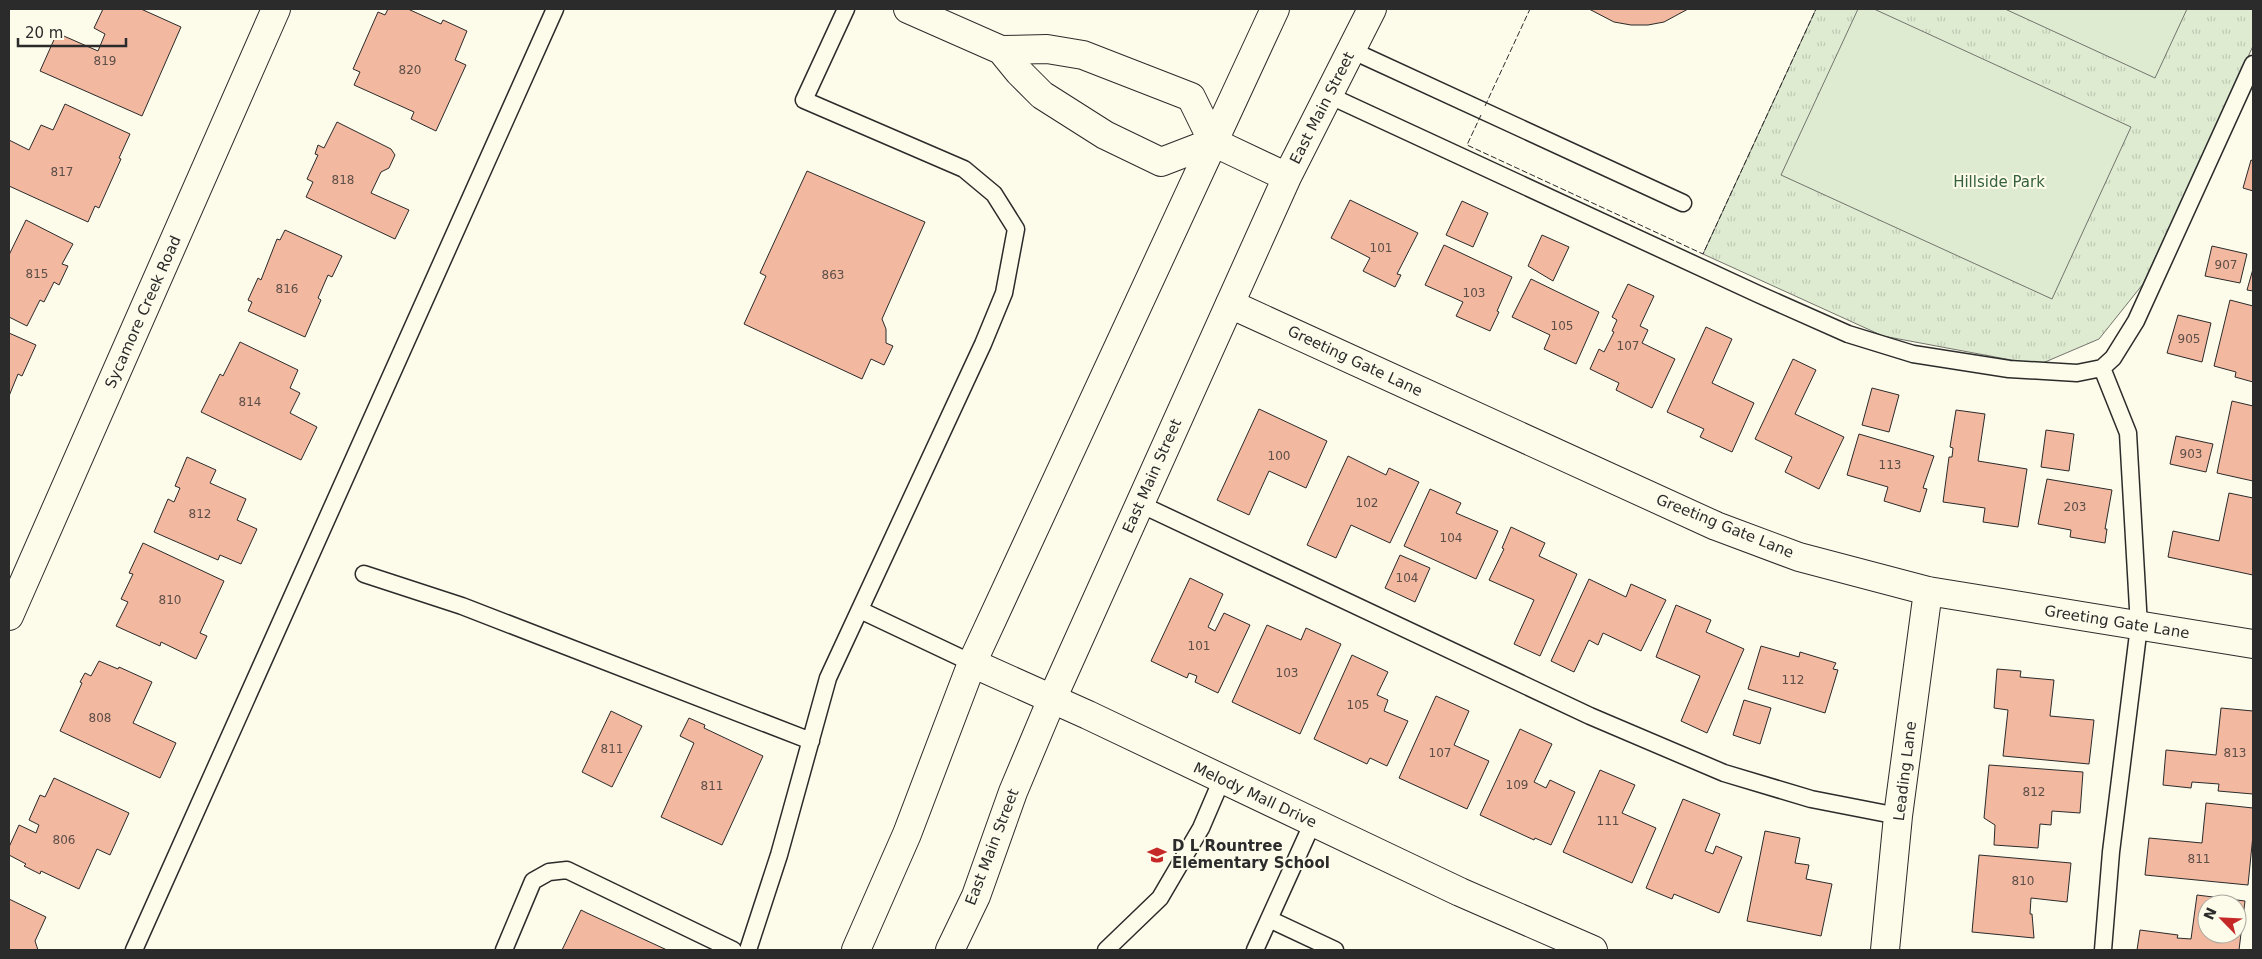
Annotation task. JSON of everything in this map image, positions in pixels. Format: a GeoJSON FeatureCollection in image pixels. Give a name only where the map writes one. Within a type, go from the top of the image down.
{"type":"FeatureCollection","features":[{"type":"Feature","properties":{"kind":"street","name":"Sycamore Creek Road"},"geometry":{"type":"LineString","coordinates":[[9,616],[276,9]]}},
{"type":"Feature","properties":{"kind":"street"},"geometry":{"type":"LineString","coordinates":[[908,9],[1001,50],[1047,49],[1083,55],[1191,97],[1213,142],[1287,176]]}},
{"type":"Feature","properties":{"kind":"street"},"geometry":{"type":"LineString","coordinates":[[856,950],[907,834],[972,663],[1275,9]]}},
{"type":"Feature","properties":{"kind":"street","name":"East Main Street"},"geometry":{"type":"LineString","coordinates":[[950,950],[976,896],[1013,792],[1052,699],[1287,176],[1372,9]]}},
{"type":"Feature","properties":{"kind":"street"},"geometry":{"type":"LineString","coordinates":[[1001,50],[1019,72],[1042,95],[1105,135],[1161,162],[1213,142]]}},
{"type":"Feature","properties":{"kind":"street","name":"Greeting Gate Lane"},"geometry":{"type":"LineString","coordinates":[[1230,304],[1716,526],[1799,556],[1928,592],[2253,644]]}},
{"type":"Feature","properties":{"kind":"street","name":"Leading Lane"},"geometry":{"type":"LineString","coordinates":[[1885,950],[1898,816],[1928,592]]}},
{"type":"Feature","properties":{"kind":"street","name":"Melody Mall Drive"},"geometry":{"type":"LineString","coordinates":[[972,663],[1460,892],[1593,950]]}},
{"type":"Feature","properties":{"kind":"lane"},"geometry":{"type":"LineString","coordinates":[[134,950],[555,9]]}},
{"type":"Feature","properties":{"kind":"lane"},"geometry":{"type":"LineString","coordinates":[[748,950],[779,855],[828,678],[983,344],[1004,293],[1016,229],[994,194],[964,169],[804,100],[846,9]]}},
{"type":"Feature","properties":{"kind":"lane"},"geometry":{"type":"LineString","coordinates":[[1351,50],[1683,203]]}},
{"type":"Feature","properties":{"kind":"lane"},"geometry":{"type":"LineString","coordinates":[[1328,95],[1848,334],[1913,354],[2009,370],[2077,373],[2102,368],[2113,358],[2136,321],[2253,64]]}},
{"type":"Feature","properties":{"kind":"lane"},"geometry":{"type":"LineString","coordinates":[[2102,368],[2128,433],[2139,626],[2111,852],[2103,950]]}},
{"type":"Feature","properties":{"kind":"lane"},"geometry":{"type":"LineString","coordinates":[[1140,504],[1590,716],[1724,773],[1812,799],[1898,816]]}},
{"type":"Feature","properties":{"kind":"lane"},"geometry":{"type":"LineString","coordinates":[[364,574],[462,606],[811,741]]}},
{"type":"Feature","properties":{"kind":"lane"},"geometry":{"type":"LineString","coordinates":[[860,610],[972,663]]}},
{"type":"Feature","properties":{"kind":"lane"},"geometry":{"type":"LineString","coordinates":[[1106,950],[1160,898],[1200,828],[1222,779]]}},
{"type":"Feature","properties":{"kind":"lane"},"geometry":{"type":"LineString","coordinates":[[1255,950],[1312,822]]}},
{"type":"Feature","properties":{"kind":"lane"},"geometry":{"type":"LineString","coordinates":[[504,950],[533,881],[549,872],[567,870],[733,950]]}},
{"type":"Feature","properties":{"kind":"lane"},"geometry":{"type":"LineString","coordinates":[[1269,919],[1335,950]]}},
{"type":"Feature","properties":{"kind":"green space","name":"Hillside Park"},"geometry":{"type":"Polygon","coordinates":[[[1816,9],[2253,9],[2253,46],[2143,284],[2099,339],[2038,365],[1883,336],[1703,254],[1816,9]]]}},
{"type":"Feature","properties":{"kind":"green space"},"geometry":{"type":"Polygon","coordinates":[[[1858,9],[1874,9],[2131,127],[2052,299],[1781,175],[1858,9]]]}},
{"type":"Feature","properties":{"kind":"green space"},"geometry":{"type":"Polygon","coordinates":[[[2005,9],[2187,9],[2155,78],[2005,9]]]}},
{"type":"Feature","properties":{"kind":"building"},"geometry":{"type":"Polygon","coordinates":[[[103,9],[141,9],[181,27],[142,116],[40,71],[57,33],[98,51],[105,34],[94,28],[103,9]]]}},
{"type":"Feature","properties":{"kind":"building"},"geometry":{"type":"Polygon","coordinates":[[[388,9],[408,9],[441,24],[443,20],[467,31],[455,60],[466,65],[436,131],[411,119],[414,112],[354,85],[360,72],[353,69],[378,12],[385,15],[388,9]]]}},
{"type":"Feature","properties":{"kind":"building"},"geometry":{"type":"Polygon","coordinates":[[[1589,9],[1688,9],[1664,22],[1648,25],[1631,25],[1614,22],[1589,9]]]}},
{"type":"Feature","properties":{"kind":"building"},"geometry":{"type":"Polygon","coordinates":[[[65,104],[130,134],[99,208],[95,206],[88,222],[9,186],[9,140],[29,150],[41,125],[53,130],[65,104]]]}},
{"type":"Feature","properties":{"kind":"building"},"geometry":{"type":"Polygon","coordinates":[[[337,122],[391,149],[395,155],[389,168],[381,172],[371,193],[409,210],[395,239],[306,197],[313,182],[307,179],[318,155],[315,154],[318,145],[324,148],[337,122]]]}},
{"type":"Feature","properties":{"kind":"building"},"geometry":{"type":"Polygon","coordinates":[[[2251,160],[2253,161],[2253,191],[2243,188],[2251,160]]]}},
{"type":"Feature","properties":{"kind":"building"},"geometry":{"type":"Polygon","coordinates":[[[807,171],[925,222],[882,319],[886,329],[886,343],[893,346],[884,365],[871,359],[862,379],[744,324],[766,276],[760,273],[807,171]]]}},
{"type":"Feature","properties":{"kind":"building"},"geometry":{"type":"Polygon","coordinates":[[[1350,200],[1418,233],[1397,274],[1401,275],[1395,287],[1363,271],[1370,258],[1331,238],[1350,200]]]}},
{"type":"Feature","properties":{"kind":"building"},"geometry":{"type":"Polygon","coordinates":[[[1462,201],[1488,213],[1473,247],[1446,235],[1462,201]]]}},
{"type":"Feature","properties":{"kind":"building"},"geometry":{"type":"Polygon","coordinates":[[[26,220],[73,244],[62,264],[68,266],[59,285],[54,282],[44,302],[40,300],[27,326],[9,317],[9,255],[26,220]]]}},
{"type":"Feature","properties":{"kind":"building"},"geometry":{"type":"Polygon","coordinates":[[[285,230],[342,256],[332,277],[328,275],[318,298],[321,300],[305,337],[248,311],[252,302],[248,300],[258,278],[261,280],[277,239],[280,240],[285,230]]]}},
{"type":"Feature","properties":{"kind":"building"},"geometry":{"type":"Polygon","coordinates":[[[1542,235],[1569,247],[1553,281],[1528,266],[1542,235]]]}},
{"type":"Feature","properties":{"kind":"building"},"geometry":{"type":"Polygon","coordinates":[[[1444,245],[1512,277],[1490,331],[1456,316],[1463,302],[1425,285],[1444,245]]]}},
{"type":"Feature","properties":{"kind":"building"},"geometry":{"type":"Polygon","coordinates":[[[2212,246],[2247,254],[2240,283],[2205,276],[2212,246]]]}},
{"type":"Feature","properties":{"kind":"building"},"geometry":{"type":"Polygon","coordinates":[[[2253,269],[2253,291],[2247,290],[2253,269]]]}},
{"type":"Feature","properties":{"kind":"building"},"geometry":{"type":"Polygon","coordinates":[[[1531,279],[1599,312],[1576,364],[1544,349],[1550,335],[1512,317],[1531,279]]]}},
{"type":"Feature","properties":{"kind":"building"},"geometry":{"type":"Polygon","coordinates":[[[1628,284],[1654,296],[1640,326],[1648,330],[1642,343],[1675,359],[1652,408],[1616,390],[1619,383],[1590,369],[1599,349],[1604,352],[1614,332],[1612,331],[1617,320],[1612,317],[1628,284]]]}},
{"type":"Feature","properties":{"kind":"building"},"geometry":{"type":"Polygon","coordinates":[[[2230,300],[2253,306],[2253,382],[2235,377],[2236,372],[2214,366],[2230,300]]]}},
{"type":"Feature","properties":{"kind":"building"},"geometry":{"type":"Polygon","coordinates":[[[2178,315],[2211,323],[2202,362],[2167,353],[2178,315]]]}},
{"type":"Feature","properties":{"kind":"building"},"geometry":{"type":"Polygon","coordinates":[[[1706,327],[1732,339],[1712,383],[1754,403],[1732,452],[1700,437],[1704,429],[1667,412],[1706,327]]]}},
{"type":"Feature","properties":{"kind":"building"},"geometry":{"type":"Polygon","coordinates":[[[9,333],[36,345],[22,376],[18,374],[9,396],[9,333]]]}},
{"type":"Feature","properties":{"kind":"building"},"geometry":{"type":"Polygon","coordinates":[[[240,342],[298,370],[290,388],[300,393],[290,413],[317,427],[301,460],[201,412],[220,374],[223,376],[240,342]]]}},
{"type":"Feature","properties":{"kind":"building"},"geometry":{"type":"Polygon","coordinates":[[[1793,359],[1816,370],[1795,414],[1844,437],[1819,489],[1785,472],[1792,457],[1755,439],[1793,359]]]}},
{"type":"Feature","properties":{"kind":"building"},"geometry":{"type":"Polygon","coordinates":[[[1872,388],[1899,395],[1889,432],[1862,425],[1872,388]]]}},
{"type":"Feature","properties":{"kind":"building"},"geometry":{"type":"Polygon","coordinates":[[[2232,401],[2253,406],[2253,481],[2217,473],[2232,401]]]}},
{"type":"Feature","properties":{"kind":"building"},"geometry":{"type":"Polygon","coordinates":[[[1259,409],[1327,441],[1306,488],[1269,471],[1249,515],[1217,500],[1259,409]]]}},
{"type":"Feature","properties":{"kind":"building"},"geometry":{"type":"Polygon","coordinates":[[[1956,410],[1985,414],[1978,461],[2027,469],[2018,527],[1983,522],[1985,508],[1943,502],[1949,457],[1952,457],[1953,448],[1950,447],[1956,410]]]}},
{"type":"Feature","properties":{"kind":"building"},"geometry":{"type":"Polygon","coordinates":[[[2046,430],[2074,434],[2069,471],[2041,467],[2046,430]]]}},
{"type":"Feature","properties":{"kind":"building"},"geometry":{"type":"Polygon","coordinates":[[[1859,434],[1934,456],[1923,488],[1927,489],[1920,512],[1884,501],[1888,487],[1847,475],[1859,434]]]}},
{"type":"Feature","properties":{"kind":"building"},"geometry":{"type":"Polygon","coordinates":[[[2176,436],[2213,444],[2206,472],[2170,464],[2176,436]]]}},
{"type":"Feature","properties":{"kind":"building"},"geometry":{"type":"Polygon","coordinates":[[[1348,456],[1386,475],[1389,468],[1419,482],[1390,543],[1351,525],[1336,558],[1307,545],[1348,456]]]}},
{"type":"Feature","properties":{"kind":"building"},"geometry":{"type":"Polygon","coordinates":[[[187,457],[216,470],[210,483],[246,499],[237,520],[257,529],[241,564],[220,555],[218,560],[154,532],[168,499],[174,502],[180,488],[175,486],[187,457]]]}},
{"type":"Feature","properties":{"kind":"building"},"geometry":{"type":"Polygon","coordinates":[[[2047,479],[2112,490],[2105,529],[2107,529],[2105,543],[2070,537],[2071,530],[2038,524],[2047,479]]]}},
{"type":"Feature","properties":{"kind":"building"},"geometry":{"type":"Polygon","coordinates":[[[1430,489],[1461,503],[1456,513],[1498,531],[1476,579],[1404,546],[1430,489]]]}},
{"type":"Feature","properties":{"kind":"building"},"geometry":{"type":"Polygon","coordinates":[[[2229,493],[2253,498],[2253,575],[2168,557],[2173,531],[2219,541],[2229,493]]]}},
{"type":"Feature","properties":{"kind":"building"},"geometry":{"type":"Polygon","coordinates":[[[1511,527],[1545,543],[1539,556],[1577,574],[1540,656],[1514,644],[1534,600],[1489,580],[1504,549],[1502,548],[1511,527]]]}},
{"type":"Feature","properties":{"kind":"building"},"geometry":{"type":"Polygon","coordinates":[[[143,543],[224,581],[200,633],[207,636],[196,659],[161,642],[160,646],[116,626],[128,602],[121,599],[133,574],[129,573],[143,543]]]}},
{"type":"Feature","properties":{"kind":"building"},"geometry":{"type":"Polygon","coordinates":[[[1400,555],[1430,568],[1415,602],[1385,588],[1400,555]]]}},
{"type":"Feature","properties":{"kind":"building"},"geometry":{"type":"Polygon","coordinates":[[[1190,578],[1223,594],[1208,627],[1215,631],[1224,613],[1250,625],[1218,693],[1195,682],[1197,676],[1189,673],[1187,678],[1151,661],[1190,578]]]}},
{"type":"Feature","properties":{"kind":"building"},"geometry":{"type":"Polygon","coordinates":[[[1589,579],[1626,597],[1631,584],[1666,600],[1641,651],[1603,633],[1598,645],[1589,640],[1574,672],[1551,661],[1589,579]]]}},
{"type":"Feature","properties":{"kind":"building"},"geometry":{"type":"Polygon","coordinates":[[[1676,605],[1711,620],[1706,632],[1744,649],[1707,733],[1681,721],[1700,676],[1656,657],[1676,605]]]}},
{"type":"Feature","properties":{"kind":"building"},"geometry":{"type":"Polygon","coordinates":[[[1267,625],[1301,640],[1306,628],[1341,644],[1300,734],[1232,702],[1267,625]]]}},
{"type":"Feature","properties":{"kind":"building"},"geometry":{"type":"Polygon","coordinates":[[[1761,646],[1799,657],[1800,652],[1836,663],[1833,669],[1838,670],[1825,713],[1748,689],[1761,646]]]}},
{"type":"Feature","properties":{"kind":"building"},"geometry":{"type":"Polygon","coordinates":[[[1352,655],[1388,672],[1377,695],[1388,700],[1384,711],[1408,721],[1387,766],[1370,758],[1367,764],[1314,739],[1352,655]]]}},
{"type":"Feature","properties":{"kind":"building"},"geometry":{"type":"Polygon","coordinates":[[[99,661],[118,669],[119,667],[152,682],[133,723],[176,743],[160,778],[60,731],[85,673],[91,676],[99,661]]]}},
{"type":"Feature","properties":{"kind":"building"},"geometry":{"type":"Polygon","coordinates":[[[1997,669],[2021,671],[2020,677],[2054,680],[2050,716],[2094,720],[2089,764],[2003,756],[2008,710],[1994,708],[1997,669]]]}},
{"type":"Feature","properties":{"kind":"building"},"geometry":{"type":"Polygon","coordinates":[[[1436,696],[1469,711],[1454,745],[1489,761],[1467,809],[1399,778],[1436,696]]]}},
{"type":"Feature","properties":{"kind":"building"},"geometry":{"type":"Polygon","coordinates":[[[1744,700],[1771,708],[1760,744],[1733,735],[1744,700]]]}},
{"type":"Feature","properties":{"kind":"building"},"geometry":{"type":"Polygon","coordinates":[[[2221,708],[2253,711],[2253,794],[2218,791],[2219,784],[2192,782],[2191,788],[2163,785],[2166,750],[2216,755],[2221,708]]]}},
{"type":"Feature","properties":{"kind":"building"},"geometry":{"type":"Polygon","coordinates":[[[611,711],[642,726],[612,787],[582,772],[611,711]]]}},
{"type":"Feature","properties":{"kind":"building"},"geometry":{"type":"Polygon","coordinates":[[[689,718],[705,725],[704,728],[763,756],[722,845],[661,817],[694,743],[680,736],[689,718]]]}},
{"type":"Feature","properties":{"kind":"building"},"geometry":{"type":"Polygon","coordinates":[[[1520,729],[1552,744],[1534,782],[1546,788],[1550,780],[1575,792],[1551,845],[1535,838],[1534,840],[1480,815],[1520,729]]]}},
{"type":"Feature","properties":{"kind":"building"},"geometry":{"type":"Polygon","coordinates":[[[1989,765],[2083,772],[2080,813],[2052,811],[2051,825],[2040,824],[2038,848],[1994,845],[1995,825],[1984,818],[1989,765]]]}},
{"type":"Feature","properties":{"kind":"building"},"geometry":{"type":"Polygon","coordinates":[[[1600,770],[1635,785],[1622,813],[1656,828],[1632,883],[1563,852],[1600,770]]]}},
{"type":"Feature","properties":{"kind":"building"},"geometry":{"type":"Polygon","coordinates":[[[54,778],[129,813],[110,855],[97,849],[79,889],[41,871],[40,874],[24,866],[26,864],[9,855],[9,847],[19,825],[36,833],[39,825],[29,820],[40,795],[45,797],[54,778]]]}},
{"type":"Feature","properties":{"kind":"building"},"geometry":{"type":"Polygon","coordinates":[[[1683,799],[1720,814],[1705,851],[1713,854],[1716,846],[1742,857],[1719,913],[1674,894],[1672,899],[1646,888],[1683,799]]]}},
{"type":"Feature","properties":{"kind":"building"},"geometry":{"type":"Polygon","coordinates":[[[2206,803],[2253,808],[2253,835],[2248,885],[2145,875],[2149,838],[2202,843],[2206,803]]]}},
{"type":"Feature","properties":{"kind":"building"},"geometry":{"type":"Polygon","coordinates":[[[1765,831],[1800,838],[1795,863],[1809,865],[1806,879],[1832,884],[1821,936],[1747,921],[1765,831]]]}},
{"type":"Feature","properties":{"kind":"building"},"geometry":{"type":"Polygon","coordinates":[[[1979,855],[2071,863],[2067,902],[2031,898],[2030,914],[2032,914],[2034,938],[1972,932],[1979,855]]]}},
{"type":"Feature","properties":{"kind":"building"},"geometry":{"type":"Polygon","coordinates":[[[2197,895],[2197,944],[2240,944],[2239,950],[2137,950],[2140,930],[2178,935],[2177,938],[2191,939],[2197,895]]]}},
{"type":"Feature","properties":{"kind":"building"},"geometry":{"type":"Polygon","coordinates":[[[9,899],[46,917],[35,941],[38,950],[9,950],[9,899]]]}},
{"type":"Feature","properties":{"kind":"building"},"geometry":{"type":"Polygon","coordinates":[[[581,910],[587,913],[667,950],[562,950],[581,910]]]}},
{"type":"Feature","properties":{"kind":"fence"},"geometry":{"type":"LineString","coordinates":[[1485,106],[1530,9]]}},
{"type":"Feature","properties":{"kind":"fence"},"geometry":{"type":"LineString","coordinates":[[1481,115],[1467,145],[1703,254],[1816,9]]}},
{"type":"Feature","properties":{"kind":"place","name":"D L Rountree Elementary School"},"geometry":{"type":"Point","coordinates":[1157,855]}}]}
